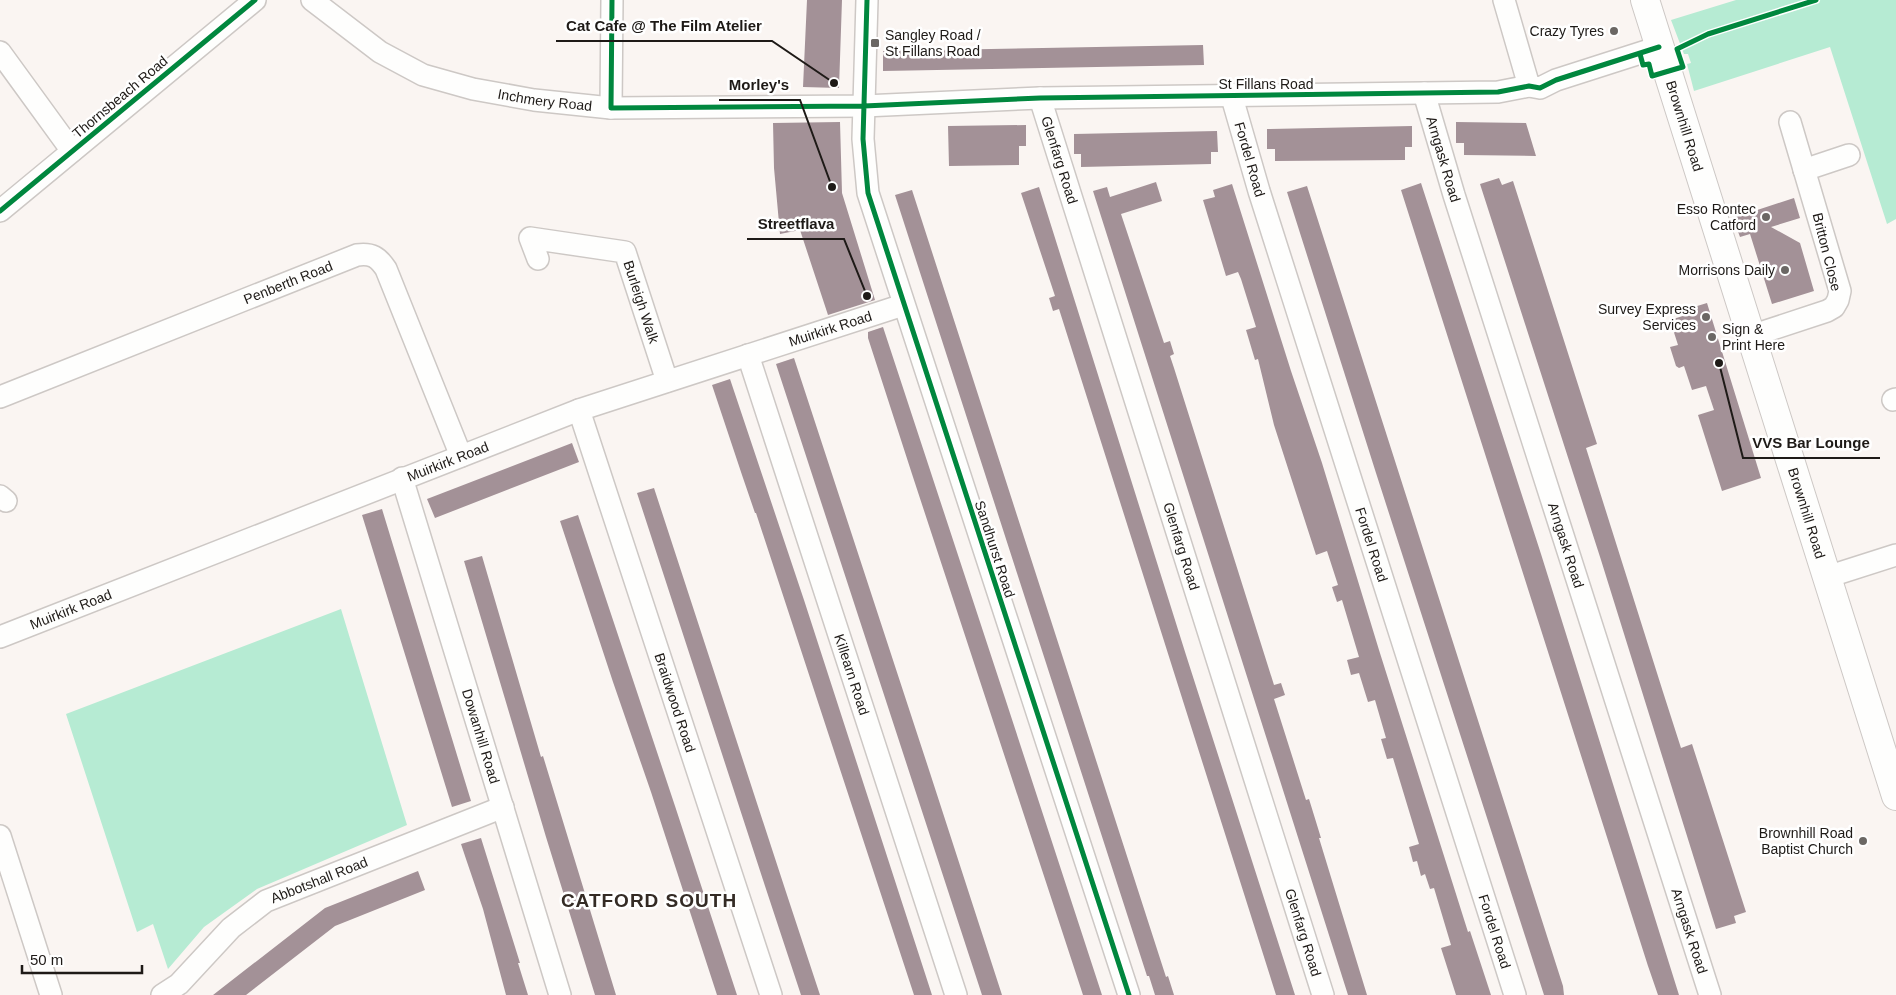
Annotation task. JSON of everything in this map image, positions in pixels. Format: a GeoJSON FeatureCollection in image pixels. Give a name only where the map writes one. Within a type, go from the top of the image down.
{"type":"FeatureCollection","features":[{"type":"Feature","properties":{"kind":"highway","name":"Brownhill Road"},"geometry":{"type":"LineString","coordinates":[[1645,0],[1896,796]]}},
{"type":"Feature","properties":{"kind":"street","name":"Thornsbeach Road"},"geometry":{"type":"LineString","coordinates":[[0,211],[254,0]]}},
{"type":"Feature","properties":{"kind":"street","name":"Inchmery Road"},"geometry":{"type":"LineString","coordinates":[[312,0],[340,24],[380,52],[423,75],[473,89],[534,100],[611,108],[864,106]]}},
{"type":"Feature","properties":{"kind":"street"},"geometry":{"type":"LineString","coordinates":[[611,108],[612,0]]}},
{"type":"Feature","properties":{"kind":"street","name":"Sandhurst Road"},"geometry":{"type":"LineString","coordinates":[[867,0],[863,139],[867,185],[904,305],[1129,995]]}},
{"type":"Feature","properties":{"kind":"street"},"geometry":{"type":"LineString","coordinates":[[1504,0],[1529,86]]}},
{"type":"Feature","properties":{"kind":"street","name":"St Fillans Road"},"geometry":{"type":"LineString","coordinates":[[864,106],[1040,98],[1230,94],[1498,92],[1529,86],[1540,88],[1556,80],[1659,47]]}},
{"type":"Feature","properties":{"kind":"street"},"geometry":{"type":"LineString","coordinates":[[0,52],[72,151]]}},
{"type":"Feature","properties":{"kind":"street","name":"Arngask Road"},"geometry":{"type":"LineString","coordinates":[[1424,93],[1457,204],[1710,995]]}},
{"type":"Feature","properties":{"kind":"street","name":"Fordel Road"},"geometry":{"type":"LineString","coordinates":[[1230,94],[1515,995]]}},
{"type":"Feature","properties":{"kind":"street","name":"Glenfarg Road"},"geometry":{"type":"LineString","coordinates":[[1040,98],[1323,995]]}},
{"type":"Feature","properties":{"kind":"street","name":"Britton Close"},"geometry":{"type":"LineString","coordinates":[[1751,336],[1827,311],[1834,307],[1840,290],[1790,122]]}},
{"type":"Feature","properties":{"kind":"street"},"geometry":{"type":"LineString","coordinates":[[1804,170],[1849,155]]}},
{"type":"Feature","properties":{"kind":"street","name":"Burleigh Walk"},"geometry":{"type":"LineString","coordinates":[[538,259],[530,238],[624,252],[667,381]]}},
{"type":"Feature","properties":{"kind":"street","name":"Penberth Road"},"geometry":{"type":"LineString","coordinates":[[0,397],[348,258],[368,254],[378,258],[386,269],[461,456]]}},
{"type":"Feature","properties":{"kind":"street","name":"Muirkirk Road"},"geometry":{"type":"LineString","coordinates":[[0,637],[402,478],[580,410],[904,305]]}},
{"type":"Feature","properties":{"kind":"street","name":"Killearn Road"},"geometry":{"type":"LineString","coordinates":[[748,355],[956,995]]}},
{"type":"Feature","properties":{"kind":"street","name":"Braidwood Road"},"geometry":{"type":"LineString","coordinates":[[580,410],[771,995]]}},
{"type":"Feature","properties":{"kind":"street","name":"Dowanhill Road"},"geometry":{"type":"LineString","coordinates":[[402,478],[560,995]]}},
{"type":"Feature","properties":{"kind":"street"},"geometry":{"type":"LineString","coordinates":[[1827,577],[1896,556]]}},
{"type":"Feature","properties":{"kind":"street","name":"Abbotshall Road"},"geometry":{"type":"LineString","coordinates":[[162,995],[178,984],[231,928],[266,901],[503,807]]}},
{"type":"Feature","properties":{"kind":"street"},"geometry":{"type":"LineString","coordinates":[[0,836],[51,995]]}},
{"type":"Feature","properties":{"kind":"green space"},"geometry":{"type":"Polygon","coordinates":[[[1736,0],[1896,0],[1896,219],[1887,224],[1830,47],[1694,91],[1687,64],[1691,63],[1688,54],[1684,54],[1671,20],[1736,0]]]}},
{"type":"Feature","properties":{"kind":"green space"},"geometry":{"type":"Polygon","coordinates":[[[341,609],[407,825],[257,889],[204,927],[168,969],[153,924],[137,932],[66,714],[341,609]]]}},
{"type":"Feature","properties":{"kind":"building"},"geometry":{"type":"Polygon","coordinates":[[[807,0],[842,0],[839,88],[803,87],[807,0]]]}},
{"type":"Feature","properties":{"kind":"building"},"geometry":{"type":"Polygon","coordinates":[[[1203,45],[1204,65],[883,71],[883,51],[1203,45]]]}},
{"type":"Feature","properties":{"kind":"building"},"geometry":{"type":"Polygon","coordinates":[[[840,122],[842,193],[875,300],[828,315],[800,230],[780,234],[774,168],[773,123],[840,122]]]}},
{"type":"Feature","properties":{"kind":"building"},"geometry":{"type":"Polygon","coordinates":[[[1456,122],[1526,123],[1536,156],[1464,155],[1464,143],[1456,143],[1456,122]]]}},
{"type":"Feature","properties":{"kind":"building"},"geometry":{"type":"Polygon","coordinates":[[[1026,125],[1026,146],[1019,146],[1019,165],[949,166],[948,126],[1026,125]]]}},
{"type":"Feature","properties":{"kind":"building"},"geometry":{"type":"Polygon","coordinates":[[[1412,126],[1412,147],[1405,147],[1405,160],[1275,161],[1275,149],[1267,149],[1267,129],[1412,126]]]}},
{"type":"Feature","properties":{"kind":"building"},"geometry":{"type":"Polygon","coordinates":[[[1217,131],[1218,152],[1211,152],[1211,164],[1081,167],[1081,154],[1074,154],[1074,134],[1217,131]]]}},
{"type":"Feature","properties":{"kind":"building"},"geometry":{"type":"Polygon","coordinates":[[[1499,178],[1502,185],[1513,181],[1597,444],[1586,448],[1663,692],[1681,748],[1692,744],[1746,912],[1734,916],[1736,923],[1716,929],[1601,560],[1480,184],[1499,178]]]}},
{"type":"Feature","properties":{"kind":"building"},"geometry":{"type":"Polygon","coordinates":[[[1156,182],[1162,201],[1121,214],[1164,343],[1170,341],[1174,354],[1170,356],[1274,685],[1281,683],[1285,695],[1274,699],[1306,800],[1309,799],[1367,995],[1348,995],[1093,191],[1107,187],[1110,197],[1156,182]]]}},
{"type":"Feature","properties":{"kind":"building"},"geometry":{"type":"Polygon","coordinates":[[[1421,183],[1541,554],[1679,995],[1658,995],[1401,190],[1421,183]]]}},
{"type":"Feature","properties":{"kind":"building"},"geometry":{"type":"Polygon","coordinates":[[[1232,184],[1322,463],[1468,932],[1470,931],[1491,995],[1456,995],[1441,948],[1451,945],[1434,888],[1430,889],[1425,874],[1421,876],[1417,861],[1413,862],[1409,847],[1419,844],[1393,758],[1387,759],[1381,739],[1386,738],[1375,700],[1368,702],[1359,673],[1351,675],[1347,660],[1359,657],[1342,600],[1337,602],[1332,587],[1338,585],[1327,551],[1316,555],[1274,425],[1258,359],[1255,360],[1246,330],[1256,327],[1241,279],[1238,272],[1226,276],[1203,200],[1215,197],[1213,190],[1232,184]]]}},
{"type":"Feature","properties":{"kind":"building"},"geometry":{"type":"Polygon","coordinates":[[[1307,186],[1563,986],[1564,995],[1544,995],[1376,473],[1287,192],[1307,186]]]}},
{"type":"Feature","properties":{"kind":"building"},"geometry":{"type":"Polygon","coordinates":[[[1039,187],[1295,995],[1276,995],[1059,309],[1053,311],[1049,298],[1055,296],[1021,193],[1039,187]]]}},
{"type":"Feature","properties":{"kind":"building"},"geometry":{"type":"Polygon","coordinates":[[[912,190],[1166,977],[1168,976],[1174,995],[1155,995],[1149,976],[1147,976],[895,195],[912,190]]]}},
{"type":"Feature","properties":{"kind":"building"},"geometry":{"type":"Polygon","coordinates":[[[1794,198],[1800,218],[1771,227],[1800,243],[1814,291],[1772,304],[1750,234],[1740,237],[1733,218],[1794,198]]]}},
{"type":"Feature","properties":{"kind":"building"},"geometry":{"type":"Polygon","coordinates":[[[1707,303],[1761,478],[1722,491],[1698,415],[1714,410],[1706,386],[1692,390],[1684,366],[1679,368],[1676,366],[1670,347],[1678,345],[1670,320],[1686,315],[1684,310],[1707,303]]]}},
{"type":"Feature","properties":{"kind":"building"},"geometry":{"type":"Polygon","coordinates":[[[883,327],[1102,995],[1083,995],[912,474],[868,338],[868,332],[883,327]]]}},
{"type":"Feature","properties":{"kind":"building"},"geometry":{"type":"Polygon","coordinates":[[[794,358],[1002,995],[982,995],[776,364],[794,358]]]}},
{"type":"Feature","properties":{"kind":"building"},"geometry":{"type":"Polygon","coordinates":[[[730,379],[932,995],[914,995],[756,513],[712,385],[730,379]]]}},
{"type":"Feature","properties":{"kind":"building"},"geometry":{"type":"Polygon","coordinates":[[[572,443],[579,462],[435,518],[427,499],[572,443]]]}},
{"type":"Feature","properties":{"kind":"building"},"geometry":{"type":"Polygon","coordinates":[[[654,488],[820,995],[801,995],[765,886],[637,493],[654,488]]]}},
{"type":"Feature","properties":{"kind":"building"},"geometry":{"type":"Polygon","coordinates":[[[382,509],[471,801],[452,807],[362,515],[382,509]]]}},
{"type":"Feature","properties":{"kind":"building"},"geometry":{"type":"Polygon","coordinates":[[[578,515],[737,995],[717,995],[613,682],[560,521],[578,515]]]}},
{"type":"Feature","properties":{"kind":"building"},"geometry":{"type":"Polygon","coordinates":[[[482,556],[541,757],[543,756],[616,995],[595,995],[546,837],[464,561],[482,556]]]}},
{"type":"Feature","properties":{"kind":"building"},"geometry":{"type":"Polygon","coordinates":[[[481,838],[520,963],[518,963],[528,995],[506,995],[483,909],[461,844],[481,838]]]}},
{"type":"Feature","properties":{"kind":"building"},"geometry":{"type":"Polygon","coordinates":[[[418,871],[425,890],[335,926],[246,995],[213,995],[325,908],[418,871]]]}},
{"type":"Feature","properties":{"kind":"cycle path"},"geometry":{"type":"LineString","coordinates":[[0,211],[255,0]]}},
{"type":"Feature","properties":{"kind":"cycle path"},"geometry":{"type":"LineString","coordinates":[[612,0],[611,108],[864,106],[1040,98],[1498,92],[1529,86],[1540,88],[1556,80],[1659,47]]}},
{"type":"Feature","properties":{"kind":"cycle path"},"geometry":{"type":"LineString","coordinates":[[867,0],[863,139],[868,193],[1129,995]]}},
{"type":"Feature","properties":{"kind":"cycle path"},"geometry":{"type":"LineString","coordinates":[[1640,54],[1643,65],[1649,64],[1652,76],[1683,67],[1677,49],[1708,34],[1816,0]]}},
{"type":"Feature","properties":{"kind":"place","name":"Crazy Tyres"},"geometry":{"type":"Point","coordinates":[1614,31]}},
{"type":"Feature","properties":{"kind":"place","name":"Sangley Road / St Fillans Road"},"geometry":{"type":"Point","coordinates":[875,43]}},
{"type":"Feature","properties":{"kind":"place","name":"Cat Cafe @ The Film Atelier"},"geometry":{"type":"Point","coordinates":[834,83]}},
{"type":"Feature","properties":{"kind":"place","name":"Morley's"},"geometry":{"type":"Point","coordinates":[832,187]}},
{"type":"Feature","properties":{"kind":"place","name":"Esso Rontec Catford"},"geometry":{"type":"Point","coordinates":[1766,217]}},
{"type":"Feature","properties":{"kind":"place","name":"Morrisons Daily"},"geometry":{"type":"Point","coordinates":[1785,270]}},
{"type":"Feature","properties":{"kind":"place","name":"Streetflava"},"geometry":{"type":"Point","coordinates":[867,296]}},
{"type":"Feature","properties":{"kind":"place","name":"Survey Express Services"},"geometry":{"type":"Point","coordinates":[1706,317]}},
{"type":"Feature","properties":{"kind":"place","name":"Sign & Print Here"},"geometry":{"type":"Point","coordinates":[1712,337]}},
{"type":"Feature","properties":{"kind":"place","name":"VVS Bar Lounge"},"geometry":{"type":"Point","coordinates":[1719,363]}},
{"type":"Feature","properties":{"kind":"place","name":"Brownhill Road Baptist Church"},"geometry":{"type":"Point","coordinates":[1863,841]}},
{"type":"Feature","properties":{"kind":"district","name":"CATFORD SOUTH"},"geometry":{"type":"Point","coordinates":[649,900]}}]}
